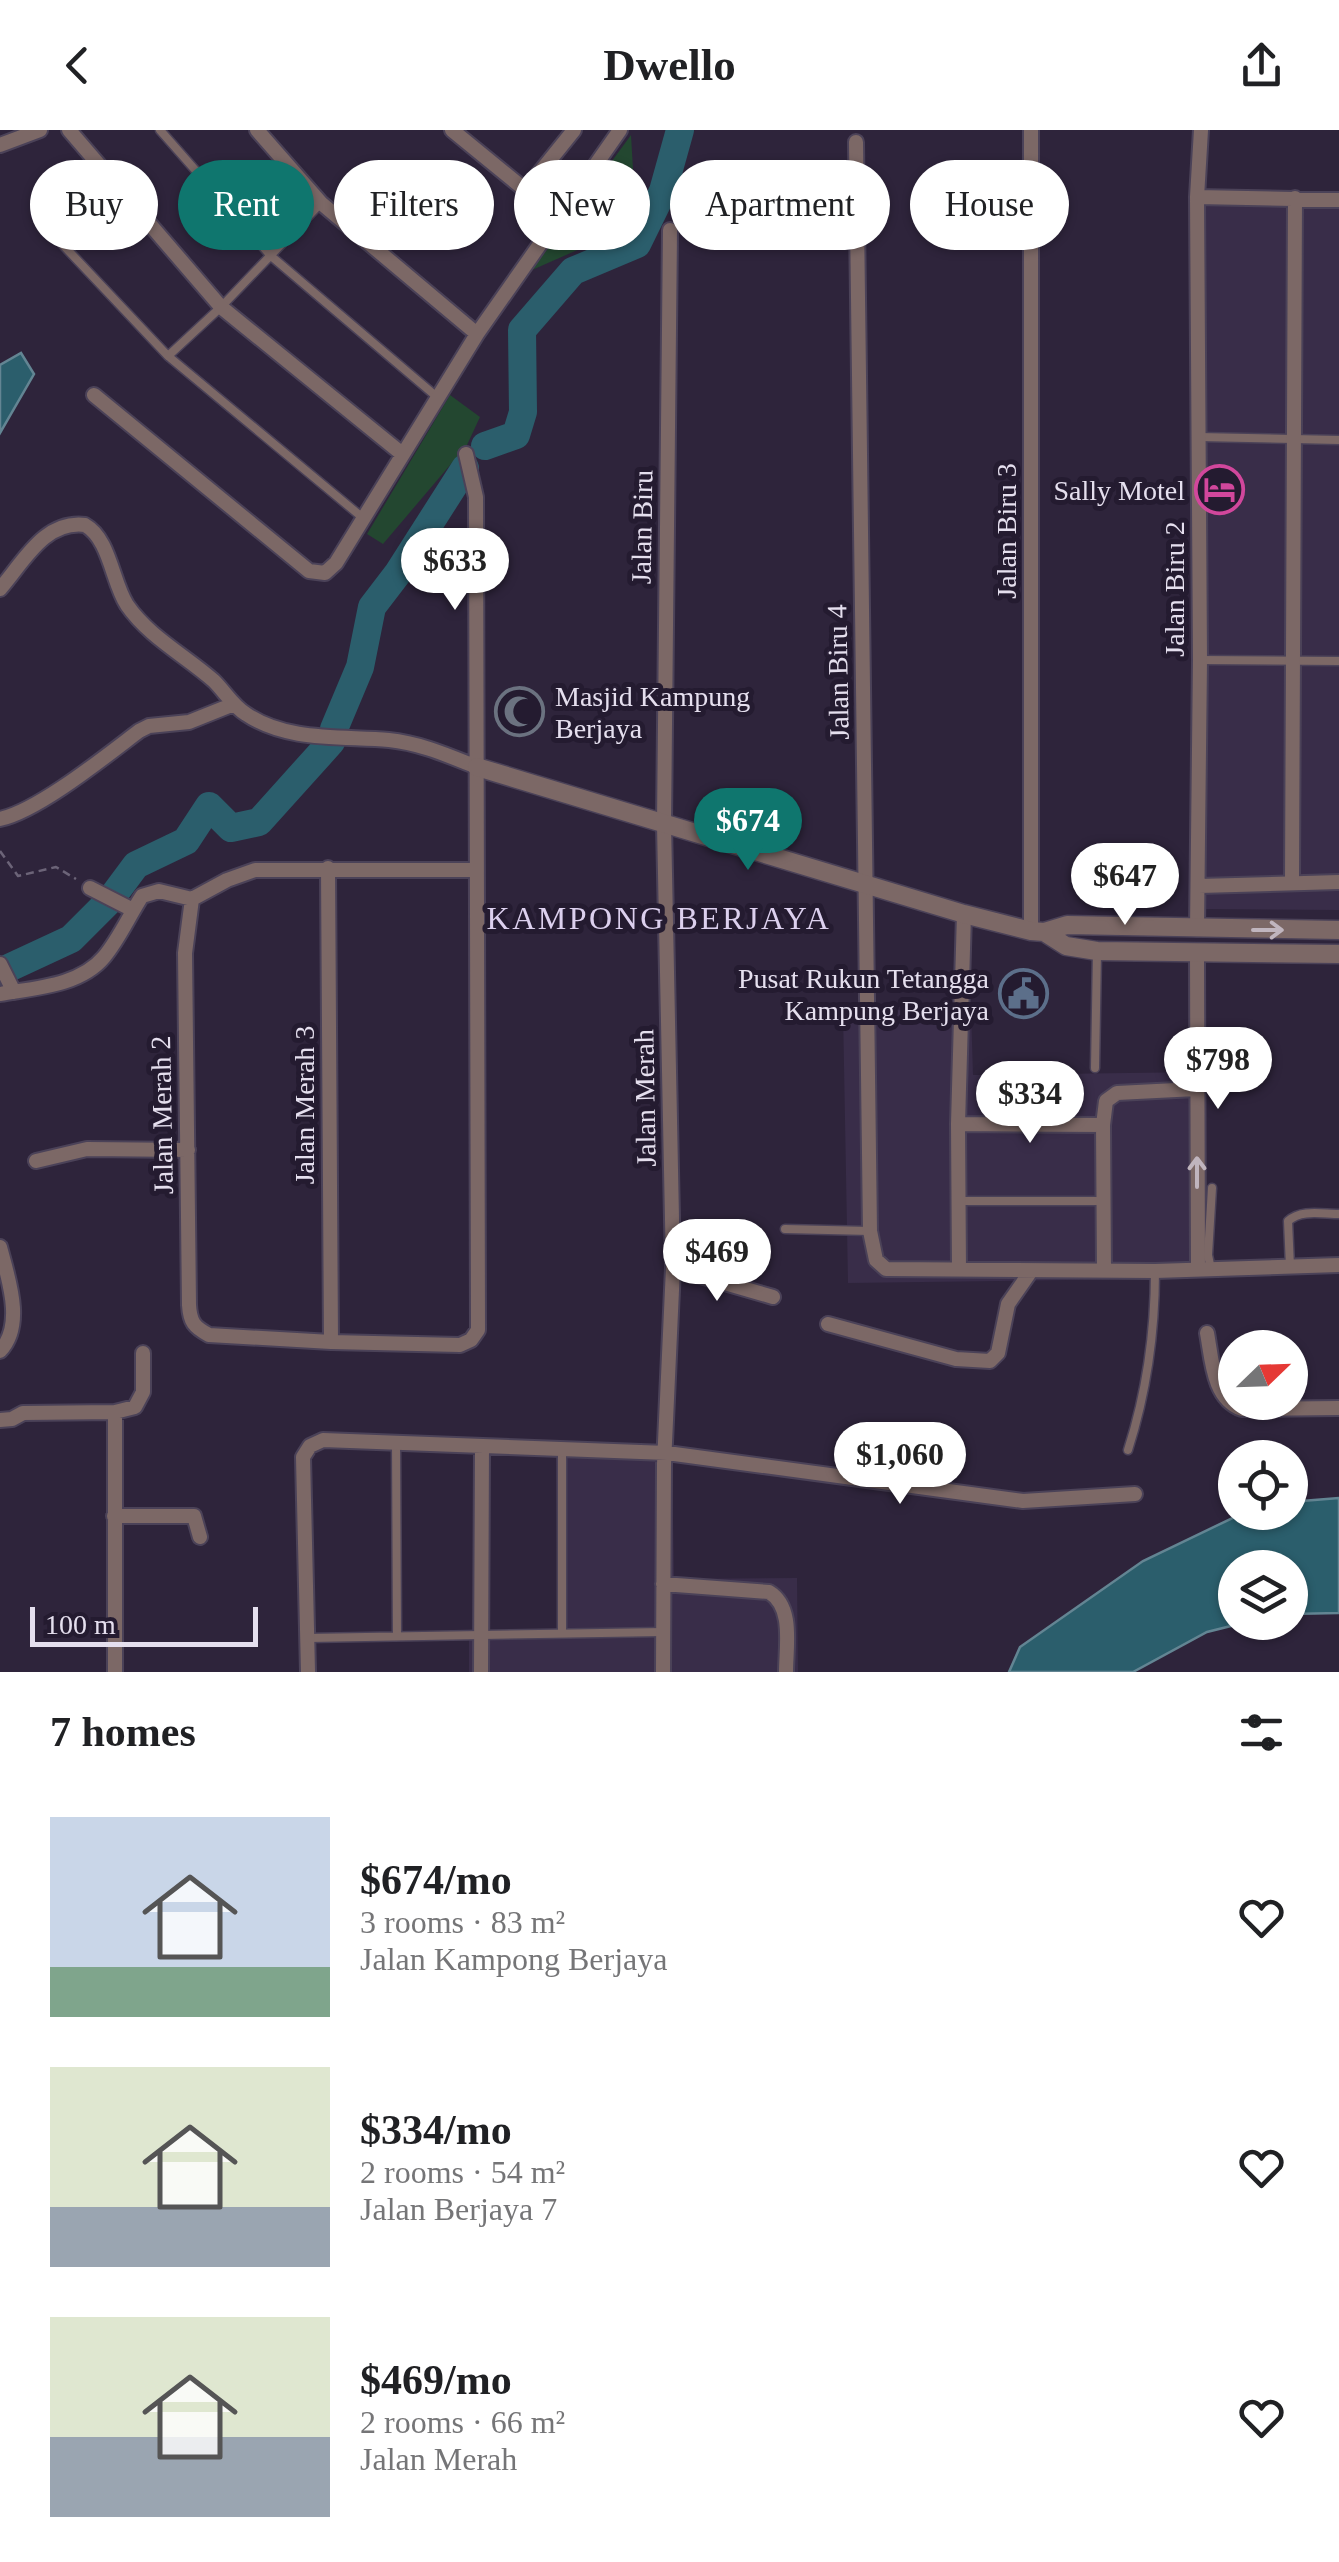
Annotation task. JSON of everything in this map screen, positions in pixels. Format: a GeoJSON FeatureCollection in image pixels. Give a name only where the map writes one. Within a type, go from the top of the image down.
{"type":"FeatureCollection","features":[{"type":"Feature","properties":{"kind":"street"},"geometry":{"type":"LineString","coordinates":[[0,146],[40,130]]}},
{"type":"Feature","properties":{"kind":"street"},"geometry":{"type":"LineString","coordinates":[[69,130],[93,160]]}},
{"type":"Feature","properties":{"kind":"street"},"geometry":{"type":"LineString","coordinates":[[257,130],[321,203],[477,334]]}},
{"type":"Feature","properties":{"kind":"street"},"geometry":{"type":"LineString","coordinates":[[452,130],[514,182]]}},
{"type":"Feature","properties":{"kind":"street"},"geometry":{"type":"LineString","coordinates":[[550,160],[574,130]]}},
{"type":"Feature","properties":{"kind":"street"},"geometry":{"type":"LineString","coordinates":[[598,160],[620,130]]}},
{"type":"Feature","properties":{"kind":"street","name":"Jalan Biru 3"},"geometry":{"type":"LineString","coordinates":[[1032,130],[1038,932]]}},
{"type":"Feature","properties":{"kind":"street","name":"Jalan Biru 2"},"geometry":{"type":"LineString","coordinates":[[1198,929],[1197,197],[1201,130]]}},
{"type":"Feature","properties":{"kind":"street","name":"Jalan Biru 4"},"geometry":{"type":"LineString","coordinates":[[856,142],[870,1231],[876,1260],[886,1269],[959,1270]]}},
{"type":"Feature","properties":{"kind":"street"},"geometry":{"type":"LineString","coordinates":[[1197,197],[1339,200]]}},
{"type":"Feature","properties":{"kind":"street"},"geometry":{"type":"LineString","coordinates":[[1292,882],[1295,198]]}},
{"type":"Feature","properties":{"kind":"street","name":"Jalan Biru"},"geometry":{"type":"LineString","coordinates":[[664,824],[670,230]]}},
{"type":"Feature","properties":{"kind":"street"},"geometry":{"type":"LineString","coordinates":[[158,236],[220,307],[401,453]]}},
{"type":"Feature","properties":{"kind":"street"},"geometry":{"type":"LineString","coordinates":[[94,394],[310,572],[325,573],[336,562],[401,453],[534,250]]}},
{"type":"Feature","properties":{"kind":"street"},"geometry":{"type":"LineString","coordinates":[[0,964],[8,990],[64,982],[93,968],[105,956],[127,907],[142,896],[150,892],[192,899],[226,880],[255,870],[474,870],[476,497],[466,454]]}},
{"type":"Feature","properties":{"kind":"street"},"geometry":{"type":"LineString","coordinates":[[0,589],[36,542],[69,526],[85,525],[100,541],[118,588],[135,615],[218,685],[234,704],[277,729],[345,739],[392,740],[432,749],[477,767],[664,824],[964,914],[1038,932],[1066,946],[1097,952],[1339,954]]}},
{"type":"Feature","properties":{"kind":"street"},"geometry":{"type":"LineString","coordinates":[[0,820],[82,774],[149,726],[189,722],[234,704]]}},
{"type":"Feature","properties":{"kind":"street","name":"Jalan Merah"},"geometry":{"type":"LineString","coordinates":[[662,1672],[673,1268],[664,824]]}},
{"type":"Feature","properties":{"kind":"street","name":"Jalan Merah 3"},"geometry":{"type":"LineString","coordinates":[[328,868],[331,1342]]}},
{"type":"Feature","properties":{"kind":"street","name":"Jalan Merah 2"},"geometry":{"type":"LineString","coordinates":[[192,899],[186,954],[190,1320],[197,1329],[209,1334],[460,1345],[471,1340],[478,1330],[474,870]]}},
{"type":"Feature","properties":{"kind":"street"},"geometry":{"type":"LineString","coordinates":[[1198,886],[1339,882]]}},
{"type":"Feature","properties":{"kind":"street"},"geometry":{"type":"LineString","coordinates":[[97,890],[127,907]]}},
{"type":"Feature","properties":{"kind":"street"},"geometry":{"type":"LineString","coordinates":[[964,914],[958,1124],[959,1270],[1339,1265]]}},
{"type":"Feature","properties":{"kind":"street"},"geometry":{"type":"LineString","coordinates":[[1038,932],[1067,925],[1339,930]]}},
{"type":"Feature","properties":{"kind":"street"},"geometry":{"type":"LineString","coordinates":[[1198,929],[1196,1090],[1204,1269]]}},
{"type":"Feature","properties":{"kind":"street"},"geometry":{"type":"LineString","coordinates":[[1104,1271],[1106,1101],[1117,1092],[1196,1090]]}},
{"type":"Feature","properties":{"kind":"street"},"geometry":{"type":"LineString","coordinates":[[958,1124],[1103,1125]]}},
{"type":"Feature","properties":{"kind":"street"},"geometry":{"type":"LineString","coordinates":[[36,1161],[97,1148],[188,1150]]}},
{"type":"Feature","properties":{"kind":"street"},"geometry":{"type":"LineString","coordinates":[[0,1247],[13,1308],[10,1340],[0,1351]]}},
{"type":"Feature","properties":{"kind":"street"},"geometry":{"type":"LineString","coordinates":[[673,1268],[773,1297]]}},
{"type":"Feature","properties":{"kind":"street"},"geometry":{"type":"LineString","coordinates":[[828,1324],[956,1359],[990,1361],[998,1353],[1008,1304],[1031,1271]]}},
{"type":"Feature","properties":{"kind":"street"},"geometry":{"type":"LineString","coordinates":[[1206,1333],[1218,1385],[1232,1406],[1339,1408]]}},
{"type":"Feature","properties":{"kind":"street"},"geometry":{"type":"LineString","coordinates":[[0,1420],[22,1413],[114,1412],[135,1407],[141,1401],[143,1353]]}},
{"type":"Feature","properties":{"kind":"street"},"geometry":{"type":"LineString","coordinates":[[114,1412],[115,1672]]}},
{"type":"Feature","properties":{"kind":"street"},"geometry":{"type":"LineString","coordinates":[[308,1672],[303,1457],[310,1446],[323,1440],[667,1453],[1023,1501],[1134,1494]]}},
{"type":"Feature","properties":{"kind":"street"},"geometry":{"type":"LineString","coordinates":[[481,1672],[482,1446]]}},
{"type":"Feature","properties":{"kind":"street"},"geometry":{"type":"LineString","coordinates":[[114,1516],[189,1515],[197,1520],[200,1537]]}},
{"type":"Feature","properties":{"kind":"street"},"geometry":{"type":"LineString","coordinates":[[663,1584],[769,1592],[779,1598],[785,1610],[786,1672]]}},
{"type":"Feature","properties":{"kind":"lane"},"geometry":{"type":"LineString","coordinates":[[160,130],[270,256],[438,397]]}},
{"type":"Feature","properties":{"kind":"lane"},"geometry":{"type":"LineString","coordinates":[[168,356],[321,203]]}},
{"type":"Feature","properties":{"kind":"lane"},"geometry":{"type":"LineString","coordinates":[[71,250],[168,356],[363,518]]}},
{"type":"Feature","properties":{"kind":"lane"},"geometry":{"type":"LineString","coordinates":[[1199,436],[1339,440]]}},
{"type":"Feature","properties":{"kind":"lane"},"geometry":{"type":"LineString","coordinates":[[1200,660],[1339,661]]}},
{"type":"Feature","properties":{"kind":"lane"},"geometry":{"type":"LineString","coordinates":[[1095,1068],[1097,952]]}},
{"type":"Feature","properties":{"kind":"lane"},"geometry":{"type":"LineString","coordinates":[[1204,1269],[1212,1188]]}},
{"type":"Feature","properties":{"kind":"lane"},"geometry":{"type":"LineString","coordinates":[[958,1201],[1103,1201]]}},
{"type":"Feature","properties":{"kind":"lane"},"geometry":{"type":"LineString","coordinates":[[1290,1267],[1288,1221],[1294,1215],[1339,1214]]}},
{"type":"Feature","properties":{"kind":"lane"},"geometry":{"type":"LineString","coordinates":[[785,1229],[870,1231]]}},
{"type":"Feature","properties":{"kind":"lane"},"geometry":{"type":"LineString","coordinates":[[1128,1450],[1148,1376],[1155,1318],[1155,1270]]}},
{"type":"Feature","properties":{"kind":"lane"},"geometry":{"type":"LineString","coordinates":[[396,1442],[397,1636]]}},
{"type":"Feature","properties":{"kind":"lane"},"geometry":{"type":"LineString","coordinates":[[562,1450],[562,1633]]}},
{"type":"Feature","properties":{"kind":"lane"},"geometry":{"type":"LineString","coordinates":[[308,1638],[663,1632]]}},
{"type":"Feature","properties":{"kind":"path"},"geometry":{"type":"LineString","coordinates":[[0,851],[18,876],[56,867],[97,890]]}},
{"type":"Feature","properties":{"kind":"shaded area"},"geometry":{"type":"Polygon","coordinates":[[[1204,206],[1339,206],[1339,910],[1205,909],[1204,206]]]}},
{"type":"Feature","properties":{"kind":"shaded area"},"geometry":{"type":"Polygon","coordinates":[[[971,1009],[973,1075],[1202,1072],[1206,1278],[848,1283],[843,1011],[971,1009]]]}},
{"type":"Feature","properties":{"kind":"shaded area"},"geometry":{"type":"Polygon","coordinates":[[[672,1457],[674,1579],[797,1578],[798,1672],[469,1672],[469,1639],[558,1638],[556,1458],[672,1457]]]}},
{"type":"Feature","properties":{"kind":"green space"},"geometry":{"type":"Polygon","coordinates":[[[631,135],[632,160],[613,160],[631,135]]]}},
{"type":"Feature","properties":{"kind":"green space"},"geometry":{"type":"Polygon","coordinates":[[[547,250],[577,250],[532,270],[547,250]]]}},
{"type":"Feature","properties":{"kind":"green space"},"geometry":{"type":"Polygon","coordinates":[[[450,395],[480,417],[467,445],[383,544],[367,534],[450,395]]]}},
{"type":"Feature","properties":{"kind":"water"},"geometry":{"type":"Polygon","coordinates":[[[21,353],[34,374],[0,433],[0,365],[21,353]]]}},
{"type":"Feature","properties":{"kind":"water"},"geometry":{"type":"Polygon","coordinates":[[[1339,1498],[1339,1613],[1308,1614],[1308,1550],[1218,1550],[1218,1629],[1133,1672],[1009,1672],[1020,1647],[1143,1561],[1218,1525],[1218,1530],[1308,1530],[1308,1501],[1339,1498]]]}},
{"type":"Feature","properties":{"kind":"waterway"},"geometry":{"type":"LineString","coordinates":[[485,446],[516,435],[523,412],[522,330],[573,271],[637,244],[663,191],[680,130]]}},
{"type":"Feature","properties":{"kind":"waterway"},"geometry":{"type":"LineString","coordinates":[[334,729],[360,667],[372,607],[465,468]]}},
{"type":"Feature","properties":{"kind":"waterway"},"geometry":{"type":"LineString","coordinates":[[0,972],[71,939],[110,900],[136,865],[186,841],[209,806],[231,828],[259,822],[331,742]]}},
{"type":"Feature","properties":{"kind":"place","name":"Sally Motel"},"geometry":{"type":"Point","coordinates":[1220,490]}},
{"type":"Feature","properties":{"kind":"place","name":"Masjid Kampung Berjaya"},"geometry":{"type":"Point","coordinates":[520,712]}},
{"type":"Feature","properties":{"kind":"place","name":"Pusat Rukun Tetangga Kampung Berjaya"},"geometry":{"type":"Point","coordinates":[1024,994]}},
{"type":"Feature","properties":{"kind":"district","name":"KAMPONG BERJAYA"},"geometry":{"type":"Point","coordinates":[659,918]}}]}
